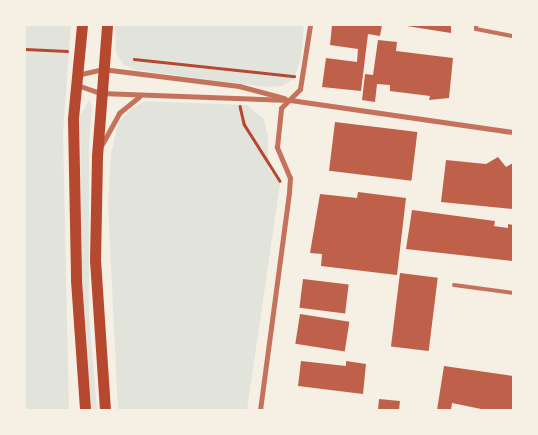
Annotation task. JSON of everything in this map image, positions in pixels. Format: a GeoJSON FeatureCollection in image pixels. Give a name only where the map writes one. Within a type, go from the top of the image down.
{"type":"FeatureCollection","features":[{"type":"Feature","properties":{"kind":"main road"},"geometry":{"type":"LineString","coordinates":[[82,25],[76,80],[76,280],[85,410]]}},
{"type":"Feature","properties":{"kind":"main road"},"geometry":{"type":"LineString","coordinates":[[105,410],[95,261],[100,93],[107,25]]}},
{"type":"Feature","properties":{"kind":"street"},"geometry":{"type":"LineString","coordinates":[[260,410],[290,178],[277,147],[281,108],[300,89],[304,78],[310,25]]}},
{"type":"Feature","properties":{"kind":"street"},"geometry":{"type":"LineString","coordinates":[[76,80],[102,69],[240,86],[290,100]]}},
{"type":"Feature","properties":{"kind":"street"},"geometry":{"type":"LineString","coordinates":[[76,80],[100,93],[140,96],[290,100],[513,132]]}},
{"type":"Feature","properties":{"kind":"street"},"geometry":{"type":"LineString","coordinates":[[97,156],[119,113],[140,96]]}},
{"type":"Feature","properties":{"kind":"lane"},"geometry":{"type":"LineString","coordinates":[[476,25],[476,29],[513,36]]}},
{"type":"Feature","properties":{"kind":"lane"},"geometry":{"type":"LineString","coordinates":[[454,284],[513,293]]}},
{"type":"Feature","properties":{"kind":"path"},"geometry":{"type":"LineString","coordinates":[[25,49],[67,51]]}},
{"type":"Feature","properties":{"kind":"path"},"geometry":{"type":"LineString","coordinates":[[134,59],[239,69],[304,78]]}},
{"type":"Feature","properties":{"kind":"path"},"geometry":{"type":"LineString","coordinates":[[239,69],[240,86]]}},
{"type":"Feature","properties":{"kind":"path"},"geometry":{"type":"LineString","coordinates":[[240,99],[244,124],[266,163],[289,192]]}},
{"type":"Feature","properties":{"kind":"shaded area"},"geometry":{"type":"Polygon","coordinates":[[[25,25],[71,25],[63,133],[69,410],[25,410],[25,25]]]}},
{"type":"Feature","properties":{"kind":"shaded area"},"geometry":{"type":"Polygon","coordinates":[[[115,25],[304,25],[301,59],[294,79],[282,86],[265,87],[135,70],[123,64],[116,53],[115,25]]]}},
{"type":"Feature","properties":{"kind":"shaded area"},"geometry":{"type":"Polygon","coordinates":[[[89,100],[92,107],[89,141],[89,316],[97,410],[92,410],[82,276],[80,116],[89,100]]]}},
{"type":"Feature","properties":{"kind":"shaded area"},"geometry":{"type":"Polygon","coordinates":[[[145,101],[247,105],[264,119],[268,137],[268,168],[280,184],[247,410],[118,410],[108,206],[111,154],[118,123],[131,109],[145,101]]]}},
{"type":"Feature","properties":{"kind":"building"},"geometry":{"type":"Polygon","coordinates":[[[332,25],[382,25],[380,36],[368,34],[361,91],[322,87],[326,58],[357,62],[358,49],[330,45],[332,25]]]}},
{"type":"Feature","properties":{"kind":"building"},"geometry":{"type":"Polygon","coordinates":[[[400,25],[451,25],[451,33],[400,25]]]}},
{"type":"Feature","properties":{"kind":"building"},"geometry":{"type":"Polygon","coordinates":[[[378,40],[397,42],[396,51],[453,58],[449,98],[429,100],[430,96],[390,91],[390,85],[377,84],[375,102],[362,100],[365,74],[373,75],[378,40]]]}},
{"type":"Feature","properties":{"kind":"building"},"geometry":{"type":"Polygon","coordinates":[[[335,122],[417,132],[411,181],[329,171],[335,122]]]}},
{"type":"Feature","properties":{"kind":"building"},"geometry":{"type":"Polygon","coordinates":[[[498,157],[506,167],[513,163],[513,209],[441,202],[446,160],[486,164],[498,157]]]}},
{"type":"Feature","properties":{"kind":"building"},"geometry":{"type":"Polygon","coordinates":[[[358,192],[406,198],[397,275],[321,266],[322,254],[310,253],[320,194],[357,198],[358,192]]]}},
{"type":"Feature","properties":{"kind":"building"},"geometry":{"type":"Polygon","coordinates":[[[412,210],[495,221],[494,226],[508,228],[508,224],[513,225],[513,261],[406,249],[412,210]]]}},
{"type":"Feature","properties":{"kind":"building"},"geometry":{"type":"Polygon","coordinates":[[[400,273],[438,278],[429,351],[391,346],[400,273]]]}},
{"type":"Feature","properties":{"kind":"building"},"geometry":{"type":"Polygon","coordinates":[[[303,279],[349,285],[345,313],[299,308],[303,279]]]}},
{"type":"Feature","properties":{"kind":"building"},"geometry":{"type":"Polygon","coordinates":[[[300,314],[349,322],[345,351],[295,344],[300,314]]]}},
{"type":"Feature","properties":{"kind":"building"},"geometry":{"type":"Polygon","coordinates":[[[301,361],[346,366],[346,361],[366,364],[363,394],[298,386],[301,361]]]}},
{"type":"Feature","properties":{"kind":"building"},"geometry":{"type":"Polygon","coordinates":[[[444,366],[513,376],[513,410],[486,410],[452,403],[451,410],[437,410],[444,366]]]}},
{"type":"Feature","properties":{"kind":"building"},"geometry":{"type":"Polygon","coordinates":[[[379,399],[400,401],[399,410],[378,410],[379,399]]]}}]}
